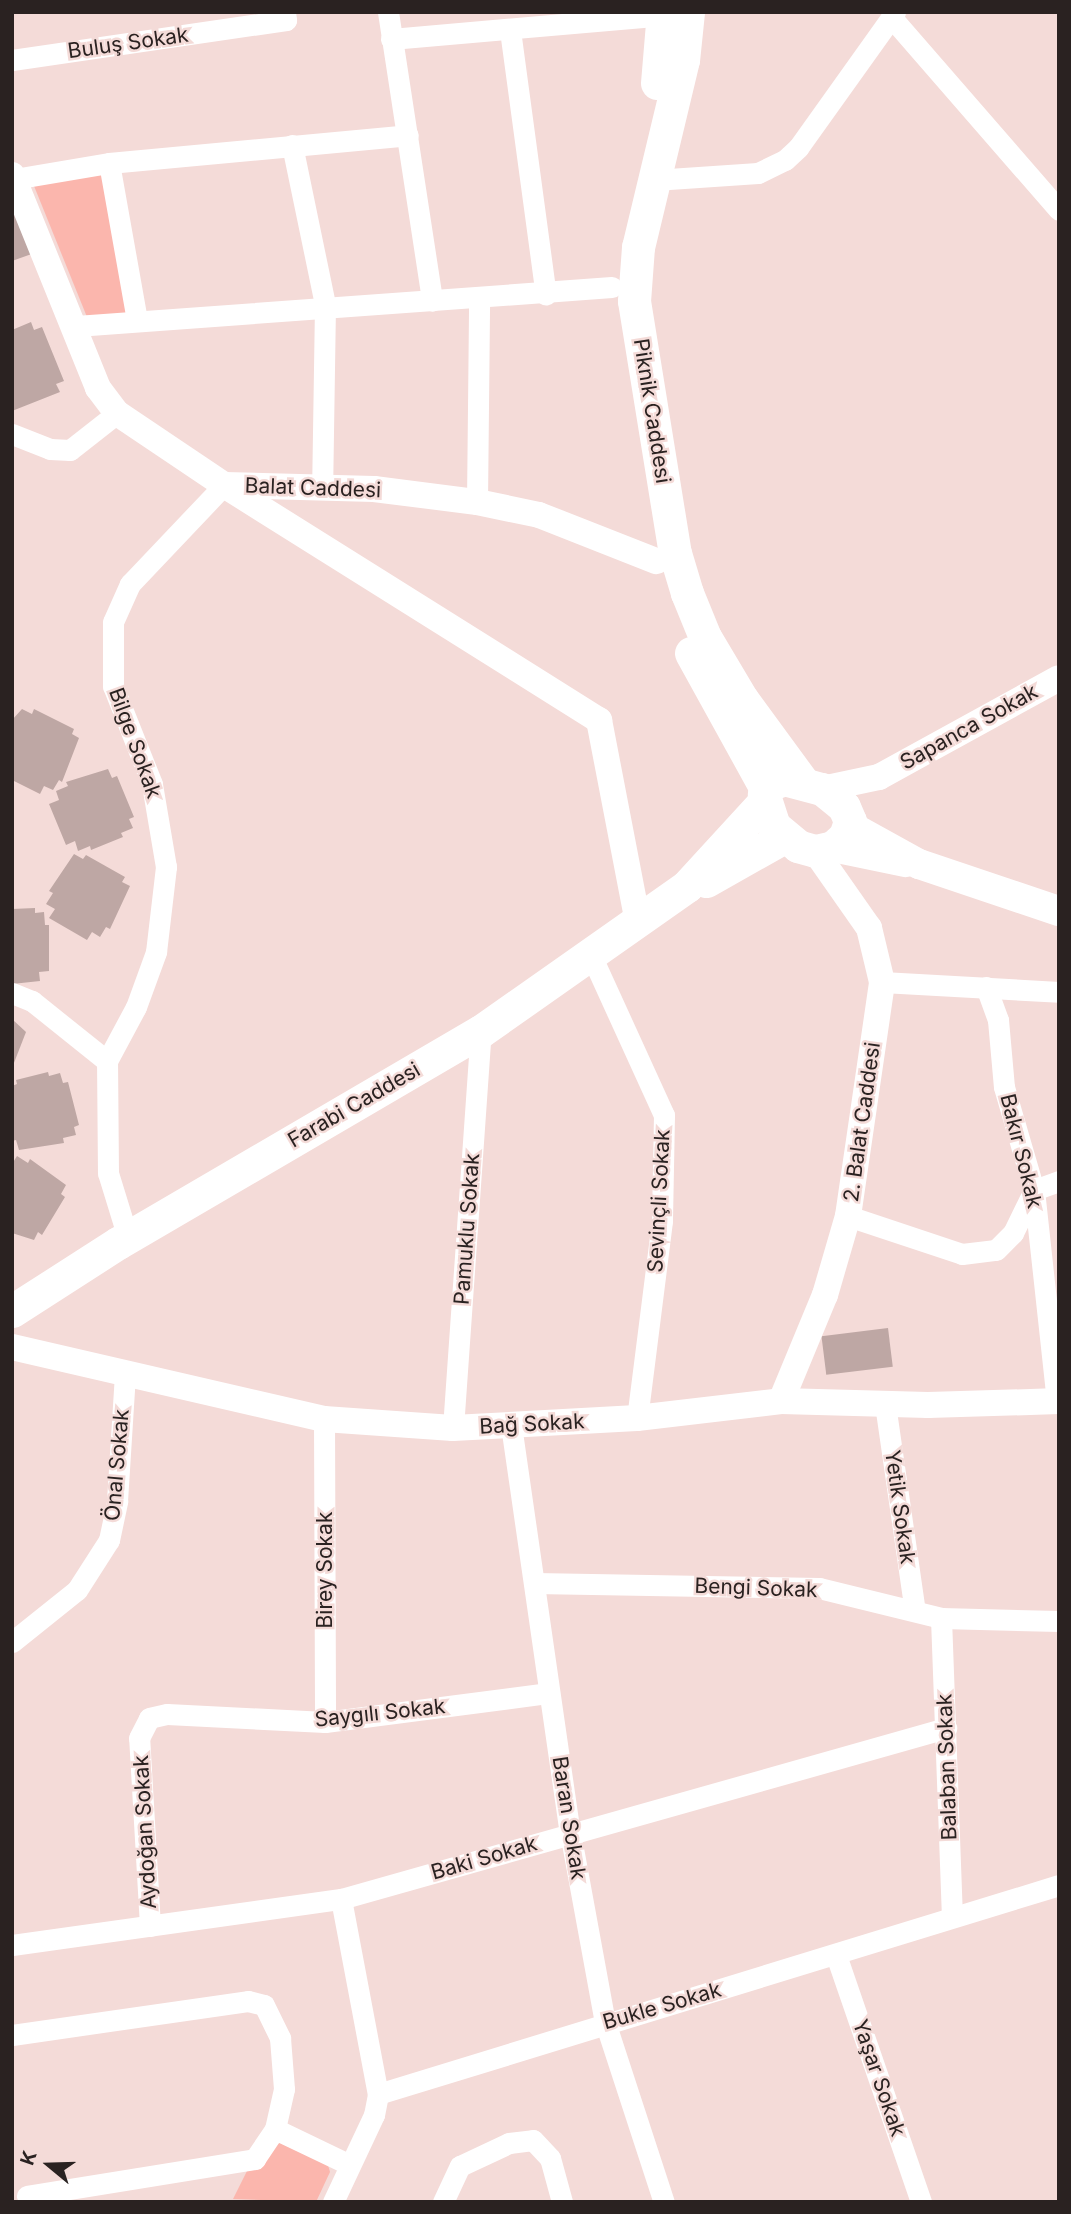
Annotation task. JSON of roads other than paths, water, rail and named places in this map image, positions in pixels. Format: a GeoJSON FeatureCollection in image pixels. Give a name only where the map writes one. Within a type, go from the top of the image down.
{"type":"FeatureCollection","features":[{"type":"Feature","properties":{"kind":"main road","name":"Piknik Caddesi"},"geometry":{"type":"LineString","coordinates":[[671,13],[683,60],[636,257],[634,301],[678,562],[705,637],[766,736],[812,785],[837,798],[836,835]]}},
{"type":"Feature","properties":{"kind":"main road","name":"Piknik Caddesi"},"geometry":{"type":"LineString","coordinates":[[671,13],[616,250],[612,287],[656,561],[689,648],[784,837]]}},
{"type":"Feature","properties":{"kind":"main road"},"geometry":{"type":"LineString","coordinates":[[687,886],[765,796],[784,779],[812,785]]}},
{"type":"Feature","properties":{"kind":"main road"},"geometry":{"type":"LineString","coordinates":[[687,886],[709,880],[784,837],[836,835],[883,860],[919,864],[1059,911]]}},
{"type":"Feature","properties":{"kind":"main road","name":"Farabi Caddesi"},"geometry":{"type":"LineString","coordinates":[[12,1311],[128,1238],[481,1031],[687,886]]}},
{"type":"Feature","properties":{"kind":"street"},"geometry":{"type":"LineString","coordinates":[[388,12],[432,301]]}},
{"type":"Feature","properties":{"kind":"street"},"geometry":{"type":"LineString","coordinates":[[391,38],[510,30],[671,13]]}},
{"type":"Feature","properties":{"kind":"street"},"geometry":{"type":"LineString","coordinates":[[654,180],[758,173],[785,160],[798,148],[894,15],[1059,210]]}},
{"type":"Feature","properties":{"kind":"street","name":"Buluş Sokak"},"geometry":{"type":"LineString","coordinates":[[12,60],[285,16]]}},
{"type":"Feature","properties":{"kind":"street"},"geometry":{"type":"LineString","coordinates":[[510,30],[546,295]]}},
{"type":"Feature","properties":{"kind":"street"},"geometry":{"type":"LineString","coordinates":[[13,177],[108,163],[408,135]]}},
{"type":"Feature","properties":{"kind":"street"},"geometry":{"type":"LineString","coordinates":[[292,145],[325,305],[322,486]]}},
{"type":"Feature","properties":{"kind":"street"},"geometry":{"type":"LineString","coordinates":[[108,163],[137,320]]}},
{"type":"Feature","properties":{"kind":"street","name":"Balat Caddesi"},"geometry":{"type":"LineString","coordinates":[[13,177],[76,326],[98,388],[117,413],[224,485],[322,486],[477,502],[539,515],[656,561]]}},
{"type":"Feature","properties":{"kind":"street"},"geometry":{"type":"LineString","coordinates":[[76,326],[325,305],[546,295],[612,287]]}},
{"type":"Feature","properties":{"kind":"street"},"geometry":{"type":"LineString","coordinates":[[477,502],[479,298]]}},
{"type":"Feature","properties":{"kind":"street"},"geometry":{"type":"LineString","coordinates":[[12,434],[50,449],[69,450],[117,413]]}},
{"type":"Feature","properties":{"kind":"street"},"geometry":{"type":"LineString","coordinates":[[224,485],[599,720],[638,923]]}},
{"type":"Feature","properties":{"kind":"street","name":"Bilge Sokak"},"geometry":{"type":"LineString","coordinates":[[128,1238],[108,1173],[107,1061],[136,1007],[156,952],[166,867],[152,784],[113,687],[113,622],[130,584],[224,485]]}},
{"type":"Feature","properties":{"kind":"street","name":"Sapanca Sokak"},"geometry":{"type":"LineString","coordinates":[[812,785],[880,776],[1059,678]]}},
{"type":"Feature","properties":{"kind":"street","name":"Sapanca Sokak"},"geometry":{"type":"LineString","coordinates":[[836,835],[880,776]]}},
{"type":"Feature","properties":{"kind":"street","name":"2. Balat Caddesi"},"geometry":{"type":"LineString","coordinates":[[781,1401],[825,1295],[848,1216],[882,982],[869,928],[836,835]]}},
{"type":"Feature","properties":{"kind":"street","name":"Sevinçli Sokak"},"geometry":{"type":"LineString","coordinates":[[591,956],[664,1115],[662,1221],[637,1419]]}},
{"type":"Feature","properties":{"kind":"street"},"geometry":{"type":"LineString","coordinates":[[882,982],[1059,992]]}},
{"type":"Feature","properties":{"kind":"street","name":"Bakır Sokak"},"geometry":{"type":"LineString","coordinates":[[986,987],[998,1020],[1004,1087],[1034,1190],[1058,1401]]}},
{"type":"Feature","properties":{"kind":"street"},"geometry":{"type":"LineString","coordinates":[[12,993],[32,1001],[107,1061]]}},
{"type":"Feature","properties":{"kind":"street","name":"Pamuklu Sokak"},"geometry":{"type":"LineString","coordinates":[[453,1428],[481,1031]]}},
{"type":"Feature","properties":{"kind":"street"},"geometry":{"type":"LineString","coordinates":[[848,1216],[962,1254],[996,1250],[1013,1233],[1034,1190],[1059,1181]]}},
{"type":"Feature","properties":{"kind":"street","name":"Bağ Sokak"},"geometry":{"type":"LineString","coordinates":[[12,1347],[324,1419],[453,1428],[637,1419],[781,1401],[885,1404],[1058,1401]]}},
{"type":"Feature","properties":{"kind":"street","name":"Önal Sokak"},"geometry":{"type":"LineString","coordinates":[[12,1642],[77,1590],[109,1540],[117,1501],[125,1373]]}},
{"type":"Feature","properties":{"kind":"street","name":"Yetik Sokak"},"geometry":{"type":"LineString","coordinates":[[885,1404],[915,1611]]}},
{"type":"Feature","properties":{"kind":"street","name":"Birey Sokak"},"geometry":{"type":"LineString","coordinates":[[324,1419],[325,1722]]}},
{"type":"Feature","properties":{"kind":"street","name":"Baran Sokak"},"geometry":{"type":"LineString","coordinates":[[511,1425],[570,1832],[605,2022],[664,2202]]}},
{"type":"Feature","properties":{"kind":"street","name":"Bengi Sokak"},"geometry":{"type":"LineString","coordinates":[[534,1583],[820,1588],[941,1618],[1059,1621]]}},
{"type":"Feature","properties":{"kind":"street","name":"Balaban Sokak"},"geometry":{"type":"LineString","coordinates":[[941,1618],[952,1916]]}},
{"type":"Feature","properties":{"kind":"street","name":"Saygılı Sokak"},"geometry":{"type":"LineString","coordinates":[[139,1738],[149,1718],[167,1714],[325,1722],[549,1693]]}},
{"type":"Feature","properties":{"kind":"street","name":"Baki Sokak"},"geometry":{"type":"LineString","coordinates":[[12,1945],[341,1899],[570,1832],[946,1728]]}},
{"type":"Feature","properties":{"kind":"street","name":"Aydoğan Sokak"},"geometry":{"type":"LineString","coordinates":[[139,1738],[150,1926]]}},
{"type":"Feature","properties":{"kind":"street","name":"Bukle Sokak"},"geometry":{"type":"LineString","coordinates":[[378,2094],[605,2022],[836,1955],[952,1916],[1059,1885]]}},
{"type":"Feature","properties":{"kind":"street"},"geometry":{"type":"LineString","coordinates":[[333,2202],[374,2115],[378,2094],[341,1899]]}},
{"type":"Feature","properties":{"kind":"street","name":"Yaşar Sokak"},"geometry":{"type":"LineString","coordinates":[[836,1955],[921,2202]]}},
{"type":"Feature","properties":{"kind":"street"},"geometry":{"type":"LineString","coordinates":[[12,2035],[248,2001],[264,2005],[280,2038],[284,2089],[275,2129],[255,2159],[24,2194]]}},
{"type":"Feature","properties":{"kind":"street"},"geometry":{"type":"LineString","coordinates":[[275,2129],[350,2165]]}},
{"type":"Feature","properties":{"kind":"street"},"geometry":{"type":"LineString","coordinates":[[443,2202],[460,2166],[509,2143],[533,2140],[550,2158],[562,2202]]}}]}
